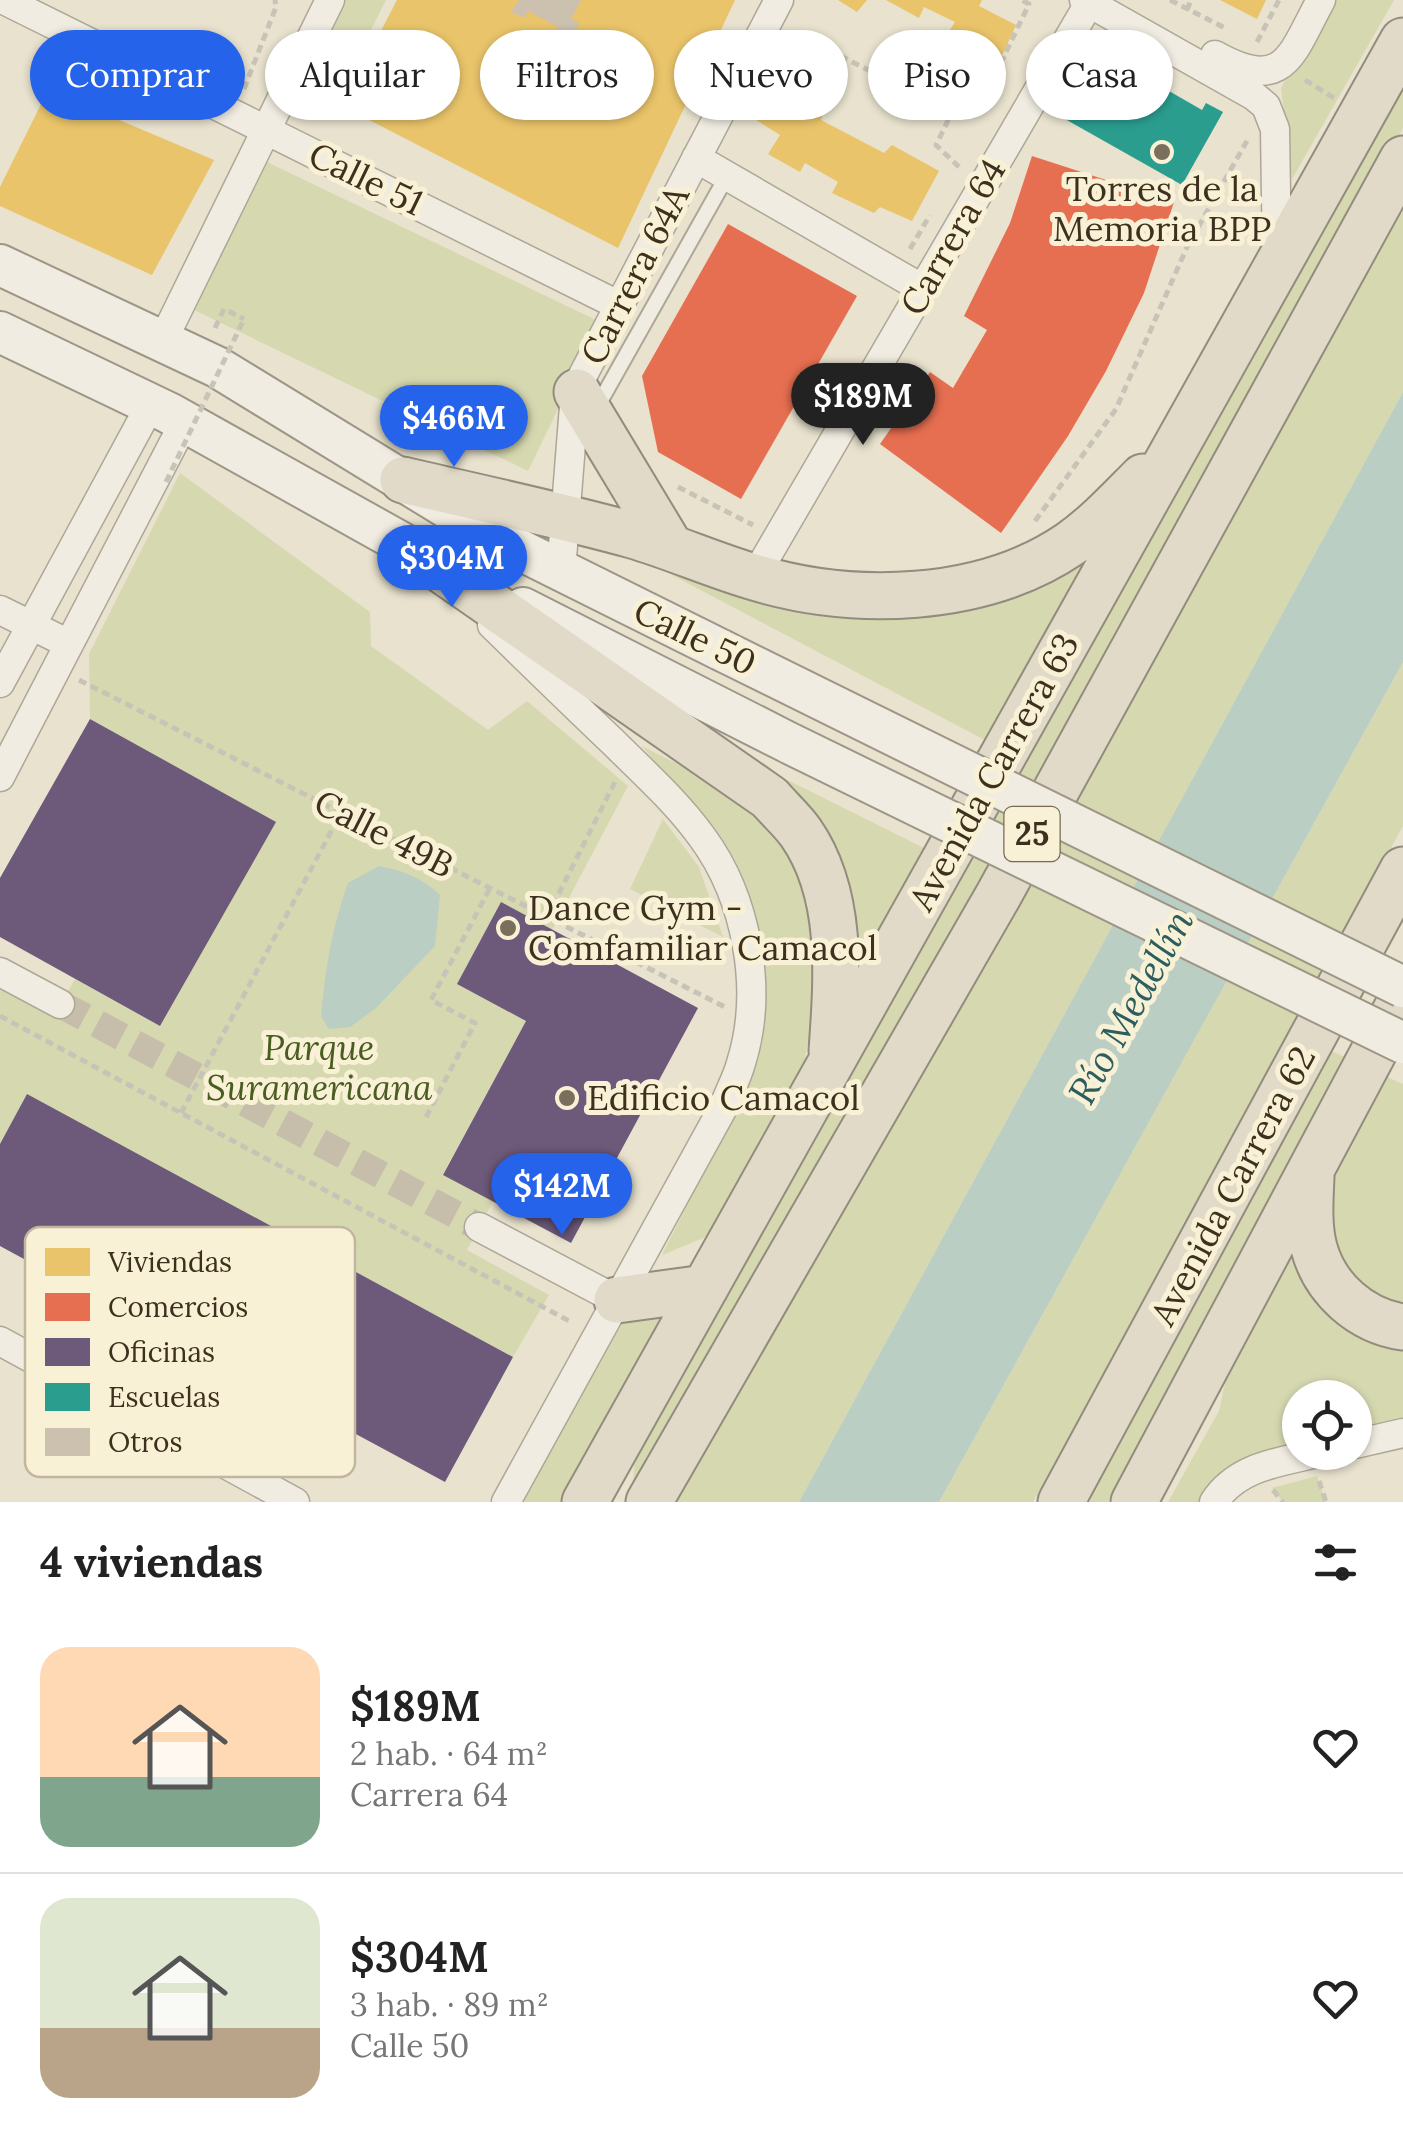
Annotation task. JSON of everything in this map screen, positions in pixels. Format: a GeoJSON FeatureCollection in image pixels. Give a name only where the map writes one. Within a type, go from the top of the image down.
{"type":"FeatureCollection","features":[{"type":"Feature","properties":{"kind":"highway","name":"Avenida Carrera 63"},"geometry":{"type":"LineString","coordinates":[[586,1502],[1403,42]]}},
{"type":"Feature","properties":{"kind":"highway","name":"Avenida Carrera 63"},"geometry":{"type":"LineString","coordinates":[[649,1502],[998,896],[1403,159]]}},
{"type":"Feature","properties":{"kind":"highway"},"geometry":{"type":"LineString","coordinates":[[584,404],[671,548]]}},
{"type":"Feature","properties":{"kind":"highway"},"geometry":{"type":"LineString","coordinates":[[403,480],[566,518],[671,548],[754,578],[882,596],[979,583],[1028,567],[1070,544],[1180,440]]}},
{"type":"Feature","properties":{"kind":"highway"},"geometry":{"type":"LineString","coordinates":[[416,552],[770,798],[800,831],[818,863],[836,942],[831,1064]]}},
{"type":"Feature","properties":{"kind":"highway","name":"Avenida Carrera 62"},"geometry":{"type":"LineString","coordinates":[[1061,1502],[1403,870]]}},
{"type":"Feature","properties":{"kind":"highway","name":"Avenida Carrera 62"},"geometry":{"type":"LineString","coordinates":[[1135,1501],[1403,997]]}},
{"type":"Feature","properties":{"kind":"highway"},"geometry":{"type":"LineString","coordinates":[[1311,1171],[1314,1250],[1328,1278],[1343,1298],[1370,1317],[1403,1328]]}},
{"type":"Feature","properties":{"kind":"highway"},"geometry":{"type":"LineString","coordinates":[[607,1318],[706,1288]]}},
{"type":"Feature","properties":{"kind":"highway"},"geometry":{"type":"LineString","coordinates":[[600,1502],[614,1451]]}},
{"type":"Feature","properties":{"kind":"main road","name":"Calle 50"},"geometry":{"type":"LineString","coordinates":[[0,265],[244,383],[498,539],[561,572],[1403,987]]}},
{"type":"Feature","properties":{"kind":"main road","name":"Calle 50"},"geometry":{"type":"LineString","coordinates":[[0,332],[168,412],[416,552],[791,744],[1403,1043]]}},
{"type":"Feature","properties":{"kind":"street","name":"Calle 51"},"geometry":{"type":"LineString","coordinates":[[4,0],[620,306]]}},
{"type":"Feature","properties":{"kind":"street"},"geometry":{"type":"LineString","coordinates":[[162,342],[330,0]]}},
{"type":"Feature","properties":{"kind":"street","name":"Carrera 64A"},"geometry":{"type":"LineString","coordinates":[[561,572],[584,404],[620,306],[780,0]]}},
{"type":"Feature","properties":{"kind":"street"},"geometry":{"type":"LineString","coordinates":[[1095,1],[1238,67],[1268,69],[1290,56],[1322,0]]}},
{"type":"Feature","properties":{"kind":"street"},"geometry":{"type":"LineString","coordinates":[[1095,1],[1266,106],[1275,129],[1277,265]]}},
{"type":"Feature","properties":{"kind":"street","name":"Carrera 64"},"geometry":{"type":"LineString","coordinates":[[754,578],[1095,1]]}},
{"type":"Feature","properties":{"kind":"street"},"geometry":{"type":"LineString","coordinates":[[696,158],[923,289]]}},
{"type":"Feature","properties":{"kind":"street"},"geometry":{"type":"LineString","coordinates":[[0,683],[31,626],[168,412]]}},
{"type":"Feature","properties":{"kind":"street"},"geometry":{"type":"LineString","coordinates":[[0,777],[63,656],[168,412]]}},
{"type":"Feature","properties":{"kind":"street","name":"Calle 50"},"geometry":{"type":"LineString","coordinates":[[416,552],[652,781],[702,837],[736,908],[750,971],[750,1020],[742,1062],[724,1106],[506,1502]]}},
{"type":"Feature","properties":{"kind":"street"},"geometry":{"type":"LineString","coordinates":[[0,610],[31,626],[63,656]]}},
{"type":"Feature","properties":{"kind":"street"},"geometry":{"type":"LineString","coordinates":[[0,972],[60,1004]]}},
{"type":"Feature","properties":{"kind":"street"},"geometry":{"type":"LineString","coordinates":[[479,1227],[607,1318]]}},
{"type":"Feature","properties":{"kind":"street"},"geometry":{"type":"LineString","coordinates":[[0,1341],[25,1355]]}},
{"type":"Feature","properties":{"kind":"street"},"geometry":{"type":"LineString","coordinates":[[1372,1440],[1403,1433]]}},
{"type":"Feature","properties":{"kind":"street"},"geometry":{"type":"LineString","coordinates":[[1214,1502],[1226,1484],[1256,1468],[1282,1462]]}},
{"type":"Feature","properties":{"kind":"street"},"geometry":{"type":"LineString","coordinates":[[248,1477],[294,1502]]}},
{"type":"Feature","properties":{"kind":"lane"},"geometry":{"type":"LineString","coordinates":[[584,404],[728,176]]}},
{"type":"Feature","properties":{"kind":"path"},"geometry":{"type":"LineString","coordinates":[[245,86],[276,7],[275,0]]}},
{"type":"Feature","properties":{"kind":"path"},"geometry":{"type":"LineString","coordinates":[[1006,48],[1026,2],[1037,0]]}},
{"type":"Feature","properties":{"kind":"path"},"geometry":{"type":"LineString","coordinates":[[1170,0],[1239,35]]}},
{"type":"Feature","properties":{"kind":"path"},"geometry":{"type":"LineString","coordinates":[[1187,10],[1191,0]]}},
{"type":"Feature","properties":{"kind":"path"},"geometry":{"type":"LineString","coordinates":[[1256,43],[1278,0]]}},
{"type":"Feature","properties":{"kind":"path"},"geometry":{"type":"LineString","coordinates":[[787,28],[868,70]]}},
{"type":"Feature","properties":{"kind":"path"},"geometry":{"type":"LineString","coordinates":[[1268,69],[1362,115]]}},
{"type":"Feature","properties":{"kind":"path"},"geometry":{"type":"LineString","coordinates":[[1034,523],[1116,409],[1187,247],[1266,106]]}},
{"type":"Feature","properties":{"kind":"path"},"geometry":{"type":"LineString","coordinates":[[948,120],[936,145],[959,166],[950,181]]}},
{"type":"Feature","properties":{"kind":"path"},"geometry":{"type":"LineString","coordinates":[[906,255],[933,210]]}},
{"type":"Feature","properties":{"kind":"path"},"geometry":{"type":"LineString","coordinates":[[166,482],[244,319],[224,309],[214,330]]}},
{"type":"Feature","properties":{"kind":"path"},"geometry":{"type":"LineString","coordinates":[[662,480],[778,537]]}},
{"type":"Feature","properties":{"kind":"path","name":"Calle 49B"},"geometry":{"type":"LineString","coordinates":[[63,656],[341,812],[750,1020]]}},
{"type":"Feature","properties":{"kind":"path"},"geometry":{"type":"LineString","coordinates":[[547,917],[620,773]]}},
{"type":"Feature","properties":{"kind":"path"},"geometry":{"type":"LineString","coordinates":[[181,1113],[341,812]]}},
{"type":"Feature","properties":{"kind":"path"},"geometry":{"type":"LineString","coordinates":[[426,1117],[476,1023],[431,1000],[490,888]]}},
{"type":"Feature","properties":{"kind":"path"},"geometry":{"type":"LineString","coordinates":[[0,1016],[181,1113],[607,1318]]}},
{"type":"Feature","properties":{"kind":"green space"},"geometry":{"type":"Polygon","coordinates":[[[331,0],[386,0],[371,30],[333,30],[331,0]]]}},
{"type":"Feature","properties":{"kind":"green space"},"geometry":{"type":"Polygon","coordinates":[[[1331,0],[1394,0],[1292,179],[1281,88],[1331,0]]]}},
{"type":"Feature","properties":{"kind":"green space"},"geometry":{"type":"Polygon","coordinates":[[[1403,79],[1403,128],[1222,460],[633,1496],[635,1433],[1403,79]]]}},
{"type":"Feature","properties":{"kind":"green space"},"geometry":{"type":"Polygon","coordinates":[[[265,161],[600,322],[528,471],[192,309],[265,161]]]}},
{"type":"Feature","properties":{"kind":"green space"},"geometry":{"type":"Polygon","coordinates":[[[1403,187],[1403,392],[799,1502],[665,1502],[1403,187]]]}},
{"type":"Feature","properties":{"kind":"green space","name":"Parque Suramericana"},"geometry":{"type":"Polygon","coordinates":[[[180,473],[370,612],[371,646],[488,730],[527,701],[628,786],[552,930],[501,902],[457,984],[526,1021],[443,1174],[493,1201],[467,1250],[549,1295],[513,1357],[355,1272],[355,1227],[272,1227],[27,1095],[0,1144],[0,983],[55,1013],[75,979],[160,1026],[275,822],[90,719],[89,654],[180,473]]]}},
{"type":"Feature","properties":{"kind":"green space"},"geometry":{"type":"Polygon","coordinates":[[[1141,489],[998,747],[638,557],[929,612],[1141,489]]]}},
{"type":"Feature","properties":{"kind":"green space"},"geometry":{"type":"Polygon","coordinates":[[[1403,662],[1403,826],[1033,1502],[939,1502],[1403,662]]]}},
{"type":"Feature","properties":{"kind":"green space"},"geometry":{"type":"Polygon","coordinates":[[[667,720],[936,854],[848,1010],[837,873],[667,720]]]}},
{"type":"Feature","properties":{"kind":"green space"},"geometry":{"type":"Polygon","coordinates":[[[642,746],[735,793],[788,840],[815,919],[817,992],[803,1070],[708,1236],[662,1255],[735,1110],[762,971],[753,906],[718,838],[642,746]]]}},
{"type":"Feature","properties":{"kind":"green space"},"geometry":{"type":"Polygon","coordinates":[[[663,819],[699,867],[723,937],[630,889],[663,819]]]}},
{"type":"Feature","properties":{"kind":"green space"},"geometry":{"type":"Polygon","coordinates":[[[1331,1051],[1349,1059],[1136,1452],[1108,1502],[1083,1502],[1331,1051]]]}},
{"type":"Feature","properties":{"kind":"green space"},"geometry":{"type":"Polygon","coordinates":[[[1378,1073],[1403,1084],[1403,1312],[1356,1290],[1332,1254],[1324,1177],[1378,1073]]]}},
{"type":"Feature","properties":{"kind":"green space"},"geometry":{"type":"Polygon","coordinates":[[[1300,1222],[1403,1345],[1403,1420],[1372,1427],[1372,1380],[1282,1380],[1282,1450],[1229,1471],[1198,1502],[1168,1502],[1219,1411],[1230,1360],[1300,1222]]]}},
{"type":"Feature","properties":{"kind":"green space"},"geometry":{"type":"Polygon","coordinates":[[[668,1311],[560,1502],[522,1502],[626,1317],[668,1311]]]}},
{"type":"Feature","properties":{"kind":"green space"},"geometry":{"type":"Polygon","coordinates":[[[1317,1476],[1326,1502],[1283,1502],[1272,1488],[1317,1476]]]}},
{"type":"Feature","properties":{"kind":"water","name":"Río Medellín"},"geometry":{"type":"Polygon","coordinates":[[[1403,392],[1403,662],[939,1502],[799,1502],[1403,392]]]}},
{"type":"Feature","properties":{"kind":"water"},"geometry":{"type":"Polygon","coordinates":[[[379,866],[412,876],[440,895],[435,946],[375,1009],[350,1027],[329,1029],[321,1017],[330,949],[342,899],[348,883],[379,866]]]}},
{"type":"Feature","properties":{"kind":"building: Viviendas"},"geometry":{"type":"Polygon","coordinates":[[[397,0],[735,0],[721,30],[674,30],[674,120],[678,120],[618,248],[369,120],[460,120],[460,30],[381,30],[397,0]]]}},
{"type":"Feature","properties":{"kind":"building: Viviendas"},"geometry":{"type":"Polygon","coordinates":[[[838,0],[867,0],[857,12],[838,0]]]}},
{"type":"Feature","properties":{"kind":"building: Viviendas"},"geometry":{"type":"Polygon","coordinates":[[[886,0],[982,0],[979,6],[1016,25],[1006,47],[1006,30],[950,30],[955,22],[924,7],[919,18],[886,0]]]}},
{"type":"Feature","properties":{"kind":"building: Viviendas"},"geometry":{"type":"Polygon","coordinates":[[[1220,0],[1266,0],[1257,19],[1220,0]]]}},
{"type":"Feature","properties":{"kind":"building: Viviendas"},"geometry":{"type":"Polygon","coordinates":[[[33,120],[119,120],[214,160],[152,275],[0,206],[0,187],[33,120]]]}},
{"type":"Feature","properties":{"kind":"building: Viviendas"},"geometry":{"type":"Polygon","coordinates":[[[756,120],[821,120],[884,153],[892,145],[939,171],[912,221],[880,207],[874,213],[832,193],[838,182],[805,163],[800,172],[768,154],[780,135],[756,120]]]}},
{"type":"Feature","properties":{"kind":"building: Comercios"},"geometry":{"type":"Polygon","coordinates":[[[1032,156],[1174,202],[1144,293],[1106,371],[1068,436],[1001,533],[880,444],[930,372],[953,388],[987,330],[964,316],[1010,223],[1032,156]]]}},
{"type":"Feature","properties":{"kind":"building: Comercios"},"geometry":{"type":"Polygon","coordinates":[[[728,224],[857,296],[741,499],[658,452],[642,376],[728,224]]]}},
{"type":"Feature","properties":{"kind":"building: Oficinas"},"geometry":{"type":"Polygon","coordinates":[[[90,719],[276,822],[160,1026],[0,937],[0,878],[90,719]]]}},
{"type":"Feature","properties":{"kind":"building: Oficinas","name":"Edificio Camacol"},"geometry":{"type":"Polygon","coordinates":[[[501,902],[698,1008],[571,1243],[443,1175],[526,1021],[457,984],[501,902]]]}},
{"type":"Feature","properties":{"kind":"building: Oficinas"},"geometry":{"type":"Polygon","coordinates":[[[27,1094],[273,1227],[25,1227],[25,1260],[0,1246],[0,1144],[27,1094]]]}},
{"type":"Feature","properties":{"kind":"building: Oficinas"},"geometry":{"type":"Polygon","coordinates":[[[355,1271],[513,1357],[445,1482],[355,1434],[355,1271]]]}},
{"type":"Feature","properties":{"kind":"building: Escuelas"},"geometry":{"type":"Polygon","coordinates":[[[1173,93],[1202,110],[1206,103],[1223,112],[1182,185],[1067,120],[1173,120],[1173,93]]]}},
{"type":"Feature","properties":{"kind":"building: Otros"},"geometry":{"type":"Polygon","coordinates":[[[519,0],[581,0],[571,19],[579,23],[576,30],[557,30],[558,27],[528,11],[524,18],[511,12],[519,0]]]}},
{"type":"Feature","properties":{"kind":"tunnel"},"geometry":{"type":"LineString","coordinates":[[60,1004],[479,1227]]}},
{"type":"Feature","properties":{"kind":"place","name":"Torres de la Memoria BPP"},"geometry":{"type":"Point","coordinates":[1162,152]}},
{"type":"Feature","properties":{"kind":"place","name":"Dance Gym - Comfamiliar Camacol"},"geometry":{"type":"Point","coordinates":[508,928]}},
{"type":"Feature","properties":{"kind":"place","name":"Edificio Camacol"},"geometry":{"type":"Point","coordinates":[567,1098]}}]}
